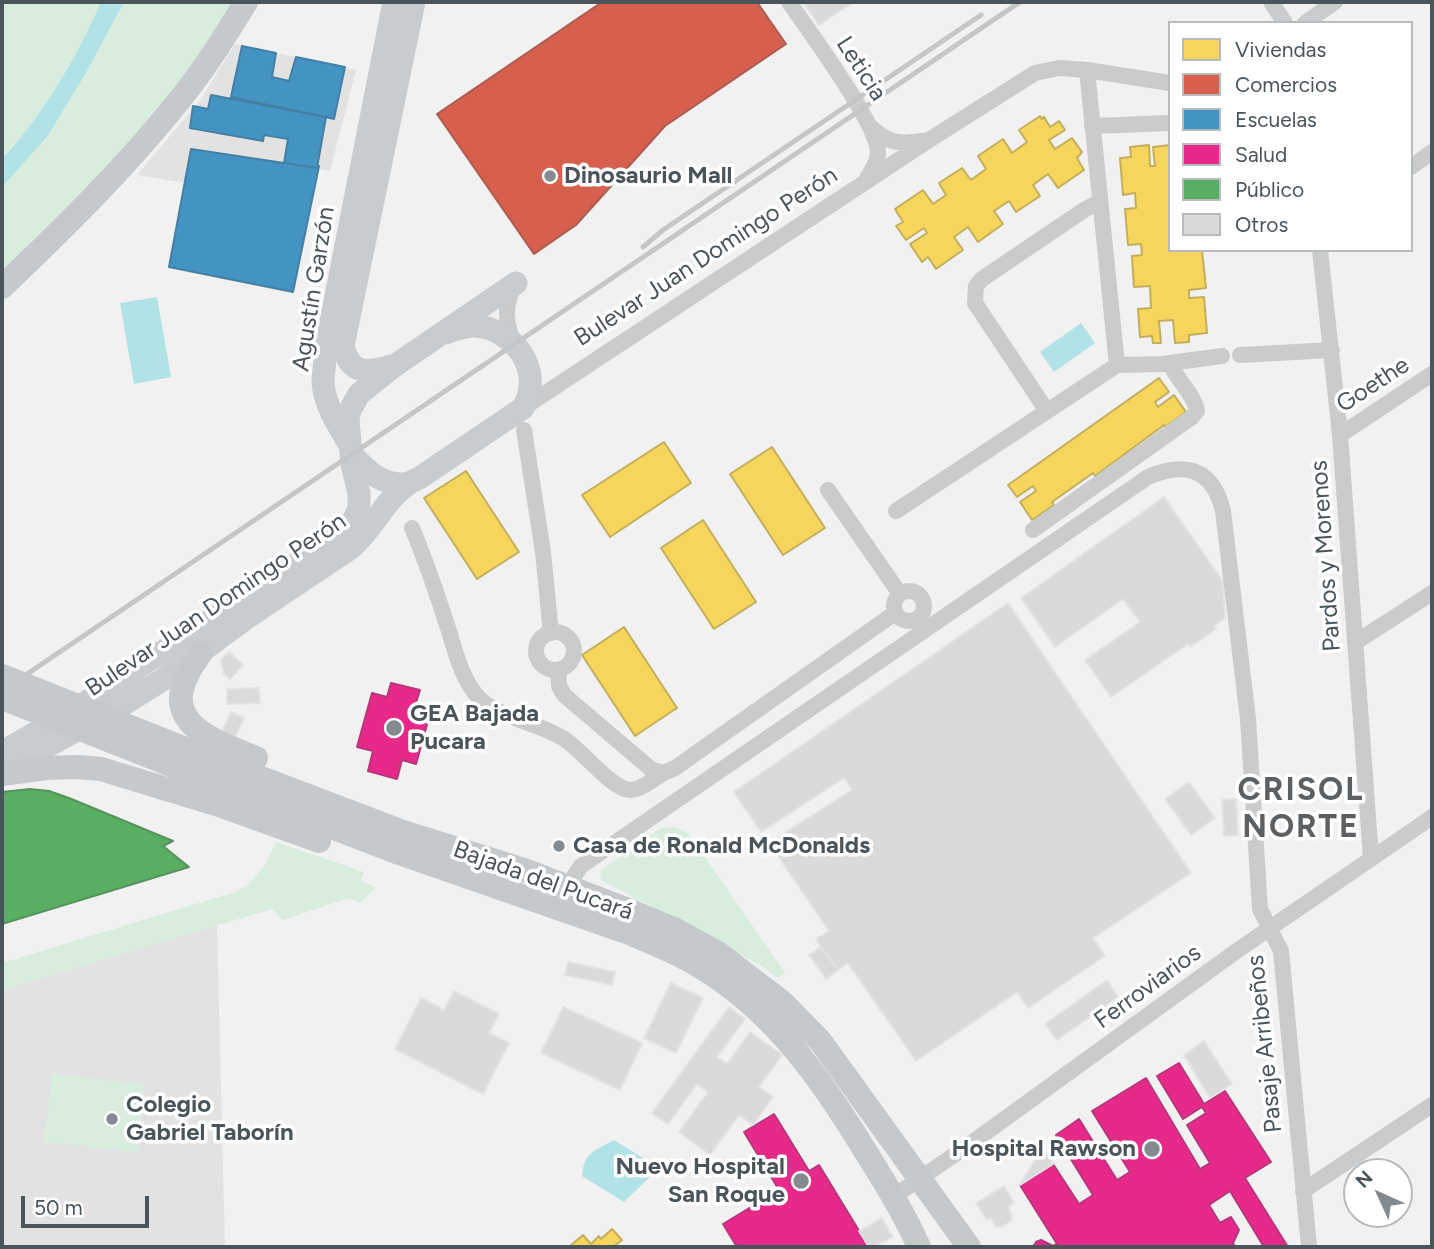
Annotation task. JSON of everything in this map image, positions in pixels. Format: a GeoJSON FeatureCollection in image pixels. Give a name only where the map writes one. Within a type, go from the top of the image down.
{"type":"FeatureCollection","features":[{"type":"Feature","properties":{"kind":"main road"},"geometry":{"type":"LineString","coordinates":[[2,287],[98,193],[176,106],[246,2]]}},
{"type":"Feature","properties":{"kind":"main road","name":"Agustín Garzón"},"geometry":{"type":"LineString","coordinates":[[350,449],[326,398],[323,382],[325,352],[394,2]]}},
{"type":"Feature","properties":{"kind":"main road","name":"Agustín Garzón"},"geometry":{"type":"LineString","coordinates":[[394,366],[373,371],[363,370],[351,364],[343,346],[414,2]]}},
{"type":"Feature","properties":{"kind":"main road"},"geometry":{"type":"LineString","coordinates":[[405,484],[378,479],[350,449],[348,420],[354,402],[359,394],[394,366],[516,283]]}},
{"type":"Feature","properties":{"kind":"main road"},"geometry":{"type":"LineString","coordinates":[[445,333],[461,328],[483,327],[513,341],[531,381],[524,419]]}},
{"type":"Feature","properties":{"kind":"main road","name":"Bulevar Juan Domingo Perón"},"geometry":{"type":"LineString","coordinates":[[2,752],[116,709],[351,548],[365,536],[384,505],[405,484],[524,419]]}},
{"type":"Feature","properties":{"kind":"main road","name":"Bulevar Juan Domingo Perón"},"geometry":{"type":"LineString","coordinates":[[2,773],[346,528],[360,502],[350,449]]}},
{"type":"Feature","properties":{"kind":"main road"},"geometry":{"type":"LineString","coordinates":[[201,653],[187,672],[182,697],[183,711],[188,722],[198,732],[212,741],[450,836],[524,870]]}},
{"type":"Feature","properties":{"kind":"main road","name":"Bajada del Pucará"},"geometry":{"type":"LineString","coordinates":[[2,676],[399,853],[662,947],[711,973],[772,1023],[813,1072],[893,1197],[919,1247]]}},
{"type":"Feature","properties":{"kind":"main road","name":"Bajada del Pucará"},"geometry":{"type":"LineString","coordinates":[[2,698],[524,870],[628,910],[697,941],[718,953],[774,995],[821,1042],[969,1247]]}},
{"type":"Feature","properties":{"kind":"main road"},"geometry":{"type":"LineString","coordinates":[[64,727],[78,767]]}},
{"type":"Feature","properties":{"kind":"main road"},"geometry":{"type":"LineString","coordinates":[[2,773],[78,767],[119,774],[219,805],[453,886],[480,894],[548,905]]}},
{"type":"Feature","properties":{"kind":"street","name":"Leticia"},"geometry":{"type":"LineString","coordinates":[[789,2],[870,127],[878,150],[877,159],[863,185]]}},
{"type":"Feature","properties":{"kind":"street"},"geometry":{"type":"LineString","coordinates":[[1271,2],[1283,21]]}},
{"type":"Feature","properties":{"kind":"street"},"geometry":{"type":"LineString","coordinates":[[1308,21],[1335,2]]}},
{"type":"Feature","properties":{"kind":"street","name":"Bulevar Juan Domingo Perón"},"geometry":{"type":"LineString","coordinates":[[524,419],[929,140],[1035,73],[1059,68],[1087,70]]}},
{"type":"Feature","properties":{"kind":"street"},"geometry":{"type":"LineString","coordinates":[[1117,365],[1087,70],[1168,83]]}},
{"type":"Feature","properties":{"kind":"street"},"geometry":{"type":"LineString","coordinates":[[1092,126],[1168,123]]}},
{"type":"Feature","properties":{"kind":"street","name":"Leticia"},"geometry":{"type":"LineString","coordinates":[[870,127],[892,143],[929,140]]}},
{"type":"Feature","properties":{"kind":"street"},"geometry":{"type":"LineString","coordinates":[[1413,166],[1432,152]]}},
{"type":"Feature","properties":{"kind":"street"},"geometry":{"type":"LineString","coordinates":[[1048,411],[975,303],[975,286],[1072,217],[1100,202]]}},
{"type":"Feature","properties":{"kind":"street","name":"Pardos y Morenos"},"geometry":{"type":"LineString","coordinates":[[1320,252],[1340,435],[1371,858]]}},
{"type":"Feature","properties":{"kind":"street"},"geometry":{"type":"LineString","coordinates":[[513,341],[508,327],[507,310],[510,293],[516,283]]}},
{"type":"Feature","properties":{"kind":"street"},"geometry":{"type":"LineString","coordinates":[[1240,355],[1332,350]]}},
{"type":"Feature","properties":{"kind":"street"},"geometry":{"type":"LineString","coordinates":[[896,511],[1117,365],[1170,363],[1222,356]]}},
{"type":"Feature","properties":{"kind":"street"},"geometry":{"type":"LineString","coordinates":[[1033,530],[1197,411],[1196,403],[1174,375],[1170,363]]}},
{"type":"Feature","properties":{"kind":"street","name":"Goethe"},"geometry":{"type":"LineString","coordinates":[[1340,435],[1432,374]]}},
{"type":"Feature","properties":{"kind":"street"},"geometry":{"type":"LineString","coordinates":[[524,419],[551,633]]}},
{"type":"Feature","properties":{"kind":"street","name":"Pasaje Arribeños"},"geometry":{"type":"LineString","coordinates":[[567,887],[581,866],[1148,477],[1164,470],[1184,469],[1199,473],[1210,480],[1219,493],[1223,512],[1248,719],[1260,909],[1281,951],[1309,1247]]}},
{"type":"Feature","properties":{"kind":"street"},"geometry":{"type":"LineString","coordinates":[[828,490],[900,594]]}},
{"type":"Feature","properties":{"kind":"street"},"geometry":{"type":"LineString","coordinates":[[412,528],[463,674],[475,694],[490,706],[568,741],[617,785],[629,790],[639,788],[675,768],[895,613]]}},
{"type":"Feature","properties":{"kind":"street"},"geometry":{"type":"LineString","coordinates":[[914,591],[922,597],[925,607],[921,616],[912,621],[902,620],[895,613],[894,603],[900,594],[914,591]]}},
{"type":"Feature","properties":{"kind":"street"},"geometry":{"type":"LineString","coordinates":[[1356,642],[1432,593]]}},
{"type":"Feature","properties":{"kind":"street"},"geometry":{"type":"LineString","coordinates":[[551,633],[563,634],[572,642],[572,660],[558,670],[545,668],[537,658],[537,645],[545,635],[551,633]]}},
{"type":"Feature","properties":{"kind":"street"},"geometry":{"type":"LineString","coordinates":[[558,670],[559,686],[564,695],[652,769],[663,773]]}},
{"type":"Feature","properties":{"kind":"street","name":"Ferroviarios"},"geometry":{"type":"LineString","coordinates":[[893,1197],[1432,817]]}},
{"type":"Feature","properties":{"kind":"street"},"geometry":{"type":"LineString","coordinates":[[1303,1191],[1432,1105]]}},
{"type":"Feature","properties":{"kind":"shaded area"},"geometry":{"type":"Polygon","coordinates":[[[235,44],[356,70],[330,171],[191,149],[185,183],[137,175],[201,99],[235,44]]]}},
{"type":"Feature","properties":{"kind":"shaded area","name":"Colegio Gabriel Taborín"},"geometry":{"type":"Polygon","coordinates":[[[217,925],[225,1247],[2,1247],[2,990],[217,925]]]}},
{"type":"Feature","properties":{"kind":"green space"},"geometry":{"type":"Polygon","coordinates":[[[2,2],[101,2],[58,85],[2,159],[2,2]]]}},
{"type":"Feature","properties":{"kind":"green space"},"geometry":{"type":"Polygon","coordinates":[[[124,2],[246,2],[228,31],[2,287],[2,187],[47,137],[86,73],[124,2]]]}},
{"type":"Feature","properties":{"kind":"green space"},"geometry":{"type":"Polygon","coordinates":[[[676,827],[689,834],[785,973],[778,978],[760,965],[601,880],[600,871],[661,828],[676,827]]]}},
{"type":"Feature","properties":{"kind":"green space"},"geometry":{"type":"Polygon","coordinates":[[[276,842],[364,872],[361,881],[376,887],[360,903],[349,898],[283,920],[272,909],[2,990],[2,963],[235,892],[257,875],[276,842]]]}},
{"type":"Feature","properties":{"kind":"green space"},"geometry":{"type":"Polygon","coordinates":[[[52,1074],[145,1084],[137,1152],[44,1142],[52,1074]]]}},
{"type":"Feature","properties":{"kind":"water"},"geometry":{"type":"Polygon","coordinates":[[[101,2],[124,2],[86,73],[47,137],[2,187],[2,159],[58,85],[101,2]]]}},
{"type":"Feature","properties":{"kind":"water"},"geometry":{"type":"Polygon","coordinates":[[[157,297],[171,377],[134,384],[120,303],[157,297]]]}},
{"type":"Feature","properties":{"kind":"water"},"geometry":{"type":"Polygon","coordinates":[[[1081,323],[1095,343],[1054,372],[1040,352],[1081,323]]]}},
{"type":"Feature","properties":{"kind":"water"},"geometry":{"type":"Polygon","coordinates":[[[614,1140],[659,1168],[624,1202],[582,1176],[588,1157],[614,1140]]]}},
{"type":"Feature","properties":{"kind":"building: Viviendas"},"geometry":{"type":"Polygon","coordinates":[[[1040,116],[1042,119],[1044,117],[1050,127],[1059,121],[1065,130],[1049,140],[1055,149],[1072,138],[1082,152],[1077,158],[1084,170],[1058,188],[1048,174],[1033,185],[1040,196],[1016,212],[1009,201],[994,211],[1003,224],[978,242],[968,227],[954,237],[963,250],[936,269],[928,257],[922,262],[910,244],[927,233],[924,228],[906,240],[896,226],[903,222],[895,209],[923,190],[933,204],[946,195],[939,183],[962,168],[971,180],[986,169],[978,156],[1003,139],[1012,153],[1027,142],[1019,130],[1040,116]]]}},
{"type":"Feature","properties":{"kind":"building: Viviendas"},"geometry":{"type":"Polygon","coordinates":[[[1149,145],[1150,166],[1155,166],[1153,147],[1168,145],[1168,252],[1202,252],[1206,288],[1189,290],[1189,298],[1204,297],[1207,333],[1189,335],[1189,342],[1175,343],[1173,320],[1159,321],[1161,343],[1153,343],[1152,336],[1140,337],[1138,309],[1151,308],[1150,286],[1134,287],[1132,256],[1142,255],[1141,244],[1128,245],[1125,209],[1136,208],[1135,193],[1123,195],[1120,158],[1131,157],[1130,147],[1149,145]]]}},
{"type":"Feature","properties":{"kind":"building: Viviendas"},"geometry":{"type":"Polygon","coordinates":[[[1159,378],[1169,392],[1155,402],[1158,407],[1174,395],[1186,412],[1095,476],[1093,473],[1032,520],[1020,502],[1036,491],[1033,486],[1017,497],[1008,485],[1159,378]]]}},
{"type":"Feature","properties":{"kind":"building: Viviendas"},"geometry":{"type":"Polygon","coordinates":[[[664,442],[691,483],[610,537],[582,495],[664,442]]]}},
{"type":"Feature","properties":{"kind":"building: Viviendas"},"geometry":{"type":"Polygon","coordinates":[[[772,447],[825,528],[783,555],[730,474],[772,447]]]}},
{"type":"Feature","properties":{"kind":"building: Viviendas"},"geometry":{"type":"Polygon","coordinates":[[[466,471],[519,552],[477,579],[424,498],[466,471]]]}},
{"type":"Feature","properties":{"kind":"building: Viviendas"},"geometry":{"type":"Polygon","coordinates":[[[703,520],[756,602],[714,629],[661,548],[703,520]]]}},
{"type":"Feature","properties":{"kind":"building: Viviendas"},"geometry":{"type":"Polygon","coordinates":[[[624,627],[677,708],[635,736],[582,655],[624,627]]]}},
{"type":"Feature","properties":{"kind":"building: Viviendas"},"geometry":{"type":"Polygon","coordinates":[[[612,1229],[622,1240],[613,1247],[569,1247],[583,1235],[591,1244],[612,1229]]]}},
{"type":"Feature","properties":{"kind":"building: Comercios","name":"Dinosaurio Mall"},"geometry":{"type":"Polygon","coordinates":[[[602,2],[757,2],[786,44],[665,126],[576,225],[534,254],[437,114],[602,2]]]}},
{"type":"Feature","properties":{"kind":"building: Escuelas"},"geometry":{"type":"Polygon","coordinates":[[[242,46],[276,53],[272,77],[289,81],[296,57],[345,67],[334,119],[231,97],[242,46]]]}},
{"type":"Feature","properties":{"kind":"building: Escuelas"},"geometry":{"type":"Polygon","coordinates":[[[211,95],[326,117],[317,168],[284,163],[288,139],[264,135],[263,141],[190,128],[193,106],[208,109],[211,95]]]}},
{"type":"Feature","properties":{"kind":"building: Escuelas"},"geometry":{"type":"Polygon","coordinates":[[[191,149],[317,168],[319,166],[293,292],[169,267],[191,149]]]}},
{"type":"Feature","properties":{"kind":"building: Salud","name":"GEA Bajada Pucara"},"geometry":{"type":"Polygon","coordinates":[[[391,683],[420,690],[415,706],[431,710],[416,764],[402,760],[397,779],[368,771],[373,751],[357,747],[372,693],[387,697],[391,683]]]}},
{"type":"Feature","properties":{"kind":"building: Salud","name":"Hospital Rawson"},"geometry":{"type":"Polygon","coordinates":[[[1179,1063],[1204,1104],[1225,1091],[1271,1162],[1245,1178],[1288,1247],[1264,1247],[1230,1191],[1209,1205],[1220,1223],[1231,1217],[1239,1230],[1233,1243],[1235,1247],[1033,1247],[1041,1240],[1053,1246],[1057,1244],[1020,1185],[1053,1164],[1079,1204],[1093,1195],[1056,1135],[1079,1119],[1117,1180],[1130,1172],[1092,1111],[1146,1078],[1200,1169],[1210,1163],[1187,1125],[1206,1113],[1202,1107],[1183,1119],[1157,1076],[1179,1063]]]}},
{"type":"Feature","properties":{"kind":"building: Salud","name":"Nuevo Hospital San Roque"},"geometry":{"type":"Polygon","coordinates":[[[774,1114],[809,1171],[819,1165],[869,1247],[737,1247],[723,1224],[779,1190],[744,1132],[774,1114]]]}},
{"type":"Feature","properties":{"kind":"building: Público"},"geometry":{"type":"Polygon","coordinates":[[[30,789],[49,791],[69,798],[173,841],[163,846],[189,867],[2,924],[2,792],[30,789]]]}},
{"type":"Feature","properties":{"kind":"building: Otros"},"geometry":{"type":"Polygon","coordinates":[[[803,2],[854,2],[819,25],[803,2]]]}},
{"type":"Feature","properties":{"kind":"building: Otros"},"geometry":{"type":"Polygon","coordinates":[[[1164,497],[1223,581],[1225,618],[1214,626],[1216,629],[1190,647],[1188,644],[1111,697],[1085,660],[1140,622],[1123,599],[1055,647],[1021,598],[1164,497]]]}},
{"type":"Feature","properties":{"kind":"building: Otros"},"geometry":{"type":"Polygon","coordinates":[[[1008,603],[1191,873],[1093,938],[1105,956],[1028,1008],[1017,992],[916,1061],[848,963],[838,970],[821,947],[816,939],[829,931],[769,843],[852,790],[844,778],[761,832],[734,792],[1008,603]]]}},
{"type":"Feature","properties":{"kind":"building: Otros"},"geometry":{"type":"Polygon","coordinates":[[[229,652],[243,665],[230,679],[224,674],[221,660],[229,652]]]}},
{"type":"Feature","properties":{"kind":"building: Otros"},"geometry":{"type":"Polygon","coordinates":[[[259,688],[260,703],[227,704],[227,689],[259,688]]]}},
{"type":"Feature","properties":{"kind":"building: Otros"},"geometry":{"type":"Polygon","coordinates":[[[231,712],[244,718],[235,737],[222,731],[231,712]]]}},
{"type":"Feature","properties":{"kind":"building: Otros"},"geometry":{"type":"Polygon","coordinates":[[[1189,782],[1215,818],[1191,835],[1165,799],[1189,782]]]}},
{"type":"Feature","properties":{"kind":"building: Otros"},"geometry":{"type":"Polygon","coordinates":[[[1236,799],[1238,835],[1224,836],[1222,800],[1236,799]]]}},
{"type":"Feature","properties":{"kind":"building: Otros"},"geometry":{"type":"Polygon","coordinates":[[[821,947],[838,970],[826,979],[809,955],[821,947]]]}},
{"type":"Feature","properties":{"kind":"building: Otros"},"geometry":{"type":"Polygon","coordinates":[[[568,962],[615,972],[612,985],[565,975],[568,962]]]}},
{"type":"Feature","properties":{"kind":"building: Otros"},"geometry":{"type":"Polygon","coordinates":[[[1107,980],[1118,997],[1057,1040],[1045,1024],[1107,980]]]}},
{"type":"Feature","properties":{"kind":"building: Otros"},"geometry":{"type":"Polygon","coordinates":[[[671,983],[703,998],[676,1053],[644,1038],[671,983]]]}},
{"type":"Feature","properties":{"kind":"building: Otros"},"geometry":{"type":"Polygon","coordinates":[[[454,991],[499,1014],[489,1033],[509,1043],[483,1094],[395,1049],[421,998],[444,1010],[454,991]]]}},
{"type":"Feature","properties":{"kind":"building: Otros"},"geometry":{"type":"Polygon","coordinates":[[[563,1007],[642,1043],[620,1090],[541,1053],[563,1007]]]}},
{"type":"Feature","properties":{"kind":"building: Otros"},"geometry":{"type":"Polygon","coordinates":[[[729,1007],[745,1019],[717,1057],[727,1064],[750,1032],[782,1055],[759,1087],[773,1097],[753,1125],[739,1115],[710,1155],[679,1132],[708,1092],[697,1084],[668,1124],[652,1113],[729,1007]]]}},
{"type":"Feature","properties":{"kind":"building: Otros"},"geometry":{"type":"Polygon","coordinates":[[[1204,1041],[1232,1084],[1210,1098],[1184,1055],[1204,1041]]]}},
{"type":"Feature","properties":{"kind":"building: Otros"},"geometry":{"type":"Polygon","coordinates":[[[1043,1147],[1053,1164],[1020,1185],[1043,1147]]]}},
{"type":"Feature","properties":{"kind":"building: Otros"},"geometry":{"type":"Polygon","coordinates":[[[1004,1186],[1014,1203],[1008,1207],[1011,1221],[1001,1227],[996,1226],[990,1218],[987,1220],[976,1203],[1004,1186]]]}},
{"type":"Feature","properties":{"kind":"building: Otros"},"geometry":{"type":"Polygon","coordinates":[[[882,1218],[893,1237],[869,1247],[859,1231],[882,1218]]]}},
{"type":"Feature","properties":{"kind":"railway"},"geometry":{"type":"LineString","coordinates":[[2,691],[1020,2]]}},
{"type":"Feature","properties":{"kind":"railway"},"geometry":{"type":"LineString","coordinates":[[643,247],[663,230],[981,15]]}},
{"type":"Feature","properties":{"kind":"place","name":"Dinosaurio Mall"},"geometry":{"type":"Point","coordinates":[550,176]}},
{"type":"Feature","properties":{"kind":"place","name":"GEA Bajada Pucara"},"geometry":{"type":"Point","coordinates":[394,728]}},
{"type":"Feature","properties":{"kind":"place","name":"Casa de Ronald McDonalds"},"geometry":{"type":"Point","coordinates":[559,846]}},
{"type":"Feature","properties":{"kind":"place","name":"Colegio Gabriel Taborín"},"geometry":{"type":"Point","coordinates":[112,1119]}},
{"type":"Feature","properties":{"kind":"place","name":"Hospital Rawson"},"geometry":{"type":"Point","coordinates":[1152,1149]}},
{"type":"Feature","properties":{"kind":"place","name":"Nuevo Hospital San Roque"},"geometry":{"type":"Point","coordinates":[801,1181]}},
{"type":"Feature","properties":{"kind":"district","name":"CRISOL NORTE"},"geometry":{"type":"Point","coordinates":[1301,810]}}]}
